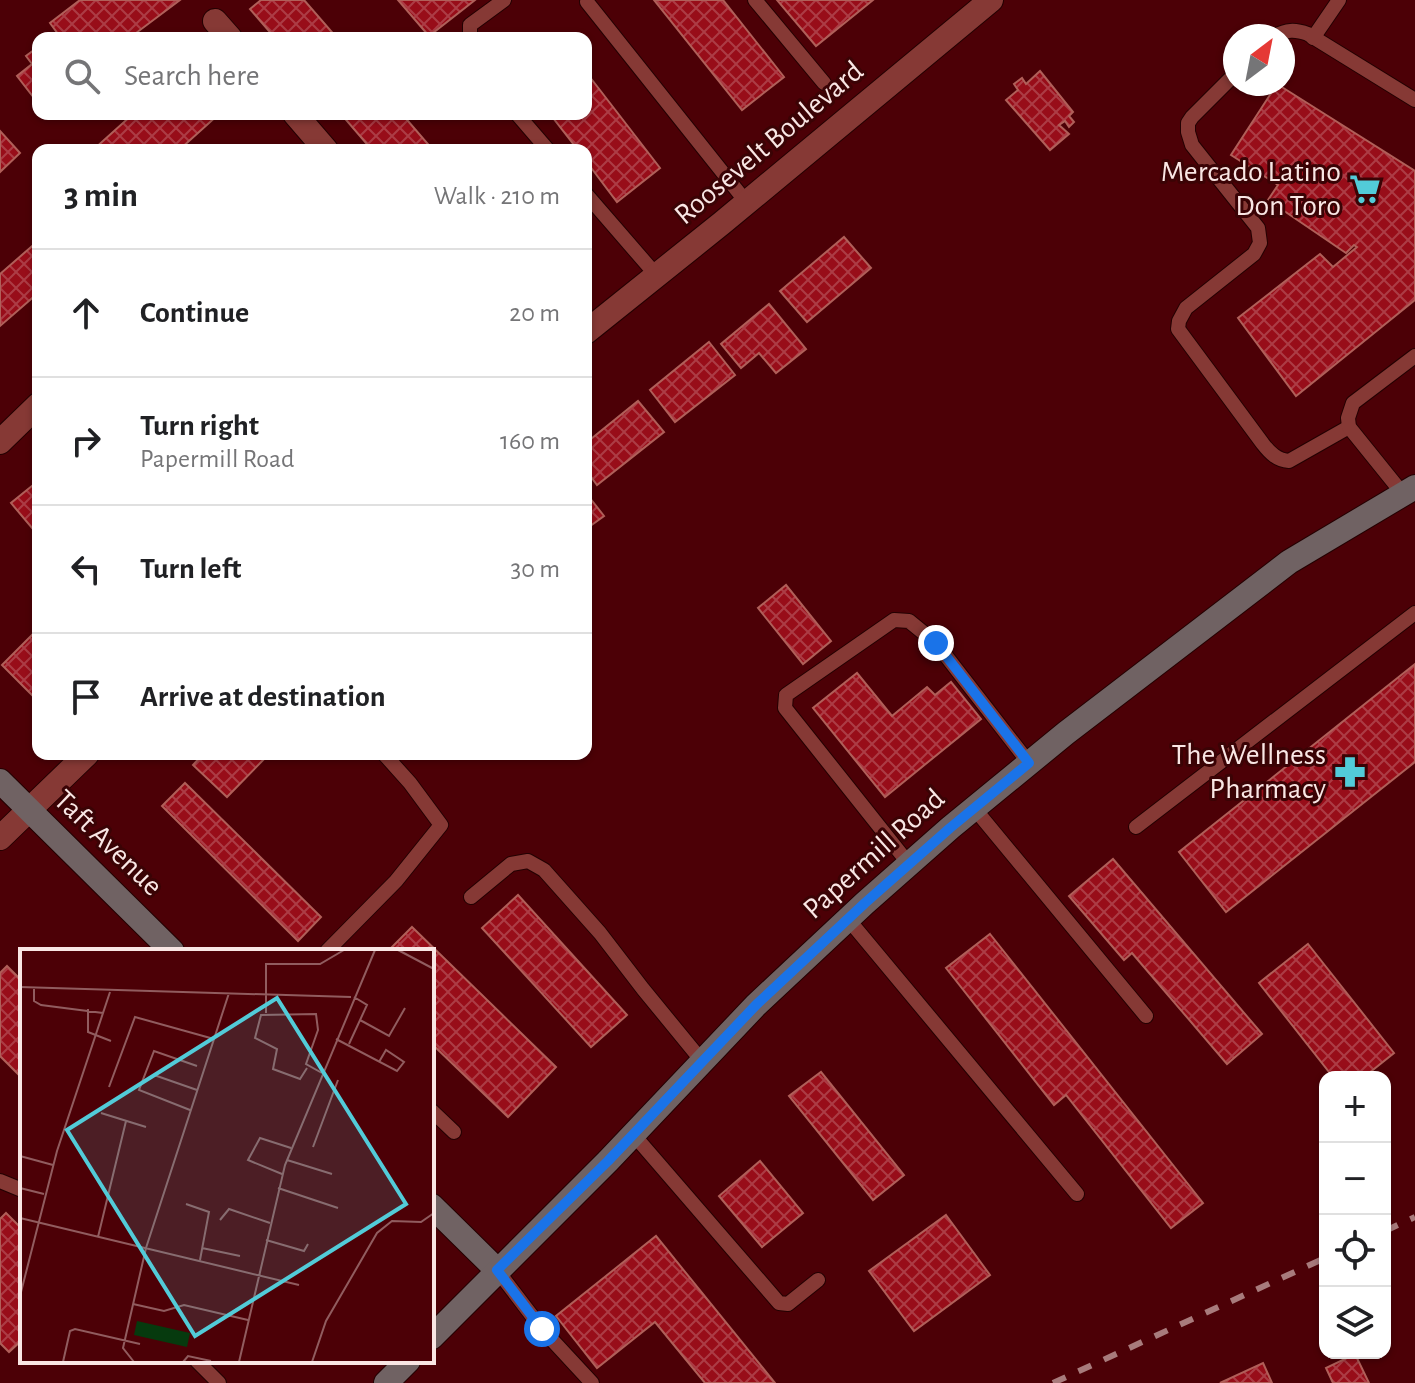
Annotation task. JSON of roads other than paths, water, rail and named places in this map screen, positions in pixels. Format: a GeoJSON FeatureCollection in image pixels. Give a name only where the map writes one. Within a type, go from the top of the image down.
{"type":"FeatureCollection","features":[{"type":"Feature","properties":{"kind":"main road","name":"Papermill Road"},"geometry":{"type":"LineString","coordinates":[[434,1335],[756,1005],[909,864],[1029,763],[1216,616],[1289,562],[1409,491]]}},
{"type":"Feature","properties":{"kind":"main road","name":"Taft Avenue"},"geometry":{"type":"LineString","coordinates":[[0,781],[168,949]]}},
{"type":"Feature","properties":{"kind":"main road"},"geometry":{"type":"LineString","coordinates":[[434,1208],[497,1270]]}},
{"type":"Feature","properties":{"kind":"main road"},"geometry":{"type":"LineString","coordinates":[[386,1383],[406,1363]]}},
{"type":"Feature","properties":{"kind":"street","name":"Roosevelt Boulevard"},"geometry":{"type":"LineString","coordinates":[[592,327],[747,203],[983,2]]}},
{"type":"Feature","properties":{"kind":"street"},"geometry":{"type":"LineString","coordinates":[[299,120],[314,144]]}},
{"type":"Feature","properties":{"kind":"street"},"geometry":{"type":"LineString","coordinates":[[0,442],[32,411]]}},
{"type":"Feature","properties":{"kind":"street"},"geometry":{"type":"LineString","coordinates":[[0,838],[81,760]]}},
{"type":"Feature","properties":{"kind":"lane"},"geometry":{"type":"LineString","coordinates":[[470,32],[470,25],[504,0]]}},
{"type":"Feature","properties":{"kind":"lane"},"geometry":{"type":"LineString","coordinates":[[755,0],[824,83]]}},
{"type":"Feature","properties":{"kind":"lane"},"geometry":{"type":"LineString","coordinates":[[1313,38],[1339,0]]}},
{"type":"Feature","properties":{"kind":"lane"},"geometry":{"type":"LineString","coordinates":[[587,2],[747,203]]}},
{"type":"Feature","properties":{"kind":"lane"},"geometry":{"type":"LineString","coordinates":[[1295,30],[1415,100]]}},
{"type":"Feature","properties":{"kind":"lane"},"geometry":{"type":"LineString","coordinates":[[1223,86],[1192,117],[1188,132],[1197,154],[1258,228],[1260,243],[1254,254],[1186,308],[1178,329],[1271,454],[1281,460],[1289,461],[1349,427]]}},
{"type":"Feature","properties":{"kind":"lane"},"geometry":{"type":"LineString","coordinates":[[522,120],[543,144]]}},
{"type":"Feature","properties":{"kind":"lane"},"geometry":{"type":"LineString","coordinates":[[592,201],[657,276]]}},
{"type":"Feature","properties":{"kind":"lane"},"geometry":{"type":"LineString","coordinates":[[1409,491],[1349,427],[1348,418],[1353,403],[1415,356]]}},
{"type":"Feature","properties":{"kind":"lane"},"geometry":{"type":"LineString","coordinates":[[1136,827],[1415,613]]}},
{"type":"Feature","properties":{"kind":"lane"},"geometry":{"type":"LineString","coordinates":[[909,864],[785,708],[786,695],[894,620],[909,621],[936,643],[1029,763]]}},
{"type":"Feature","properties":{"kind":"lane"},"geometry":{"type":"LineString","coordinates":[[329,949],[396,881],[441,825],[389,760]]}},
{"type":"Feature","properties":{"kind":"lane"},"geometry":{"type":"LineString","coordinates":[[974,808],[1146,1016]]}},
{"type":"Feature","properties":{"kind":"lane"},"geometry":{"type":"LineString","coordinates":[[471,897],[511,864],[528,861],[544,870],[600,933],[702,1061]]}},
{"type":"Feature","properties":{"kind":"lane"},"geometry":{"type":"LineString","coordinates":[[848,919],[1077,1194]]}},
{"type":"Feature","properties":{"kind":"lane"},"geometry":{"type":"LineString","coordinates":[[434,1113],[454,1132]]}},
{"type":"Feature","properties":{"kind":"lane"},"geometry":{"type":"LineString","coordinates":[[633,1134],[779,1303],[788,1304],[818,1280]]}},
{"type":"Feature","properties":{"kind":"lane"},"geometry":{"type":"LineString","coordinates":[[0,1181],[20,1189]]}},
{"type":"Feature","properties":{"kind":"lane"},"geometry":{"type":"LineString","coordinates":[[497,1270],[542,1329],[592,1383]]}},
{"type":"Feature","properties":{"kind":"lane"},"geometry":{"type":"LineString","coordinates":[[199,1363],[219,1383]]}},
{"type":"Feature","properties":{"kind":"railway"},"geometry":{"type":"LineString","coordinates":[[1391,1228],[1415,1217]]}},
{"type":"Feature","properties":{"kind":"railway"},"geometry":{"type":"LineString","coordinates":[[1053,1383],[1319,1261]]}},
{"type":"Feature","properties":{"kind":"place","name":"Mercado Latino Don Toro"},"geometry":{"type":"Point","coordinates":[1365,189]}},
{"type":"Feature","properties":{"kind":"place","name":"The Wellness Pharmacy"},"geometry":{"type":"Point","coordinates":[1350,772]}}]}
